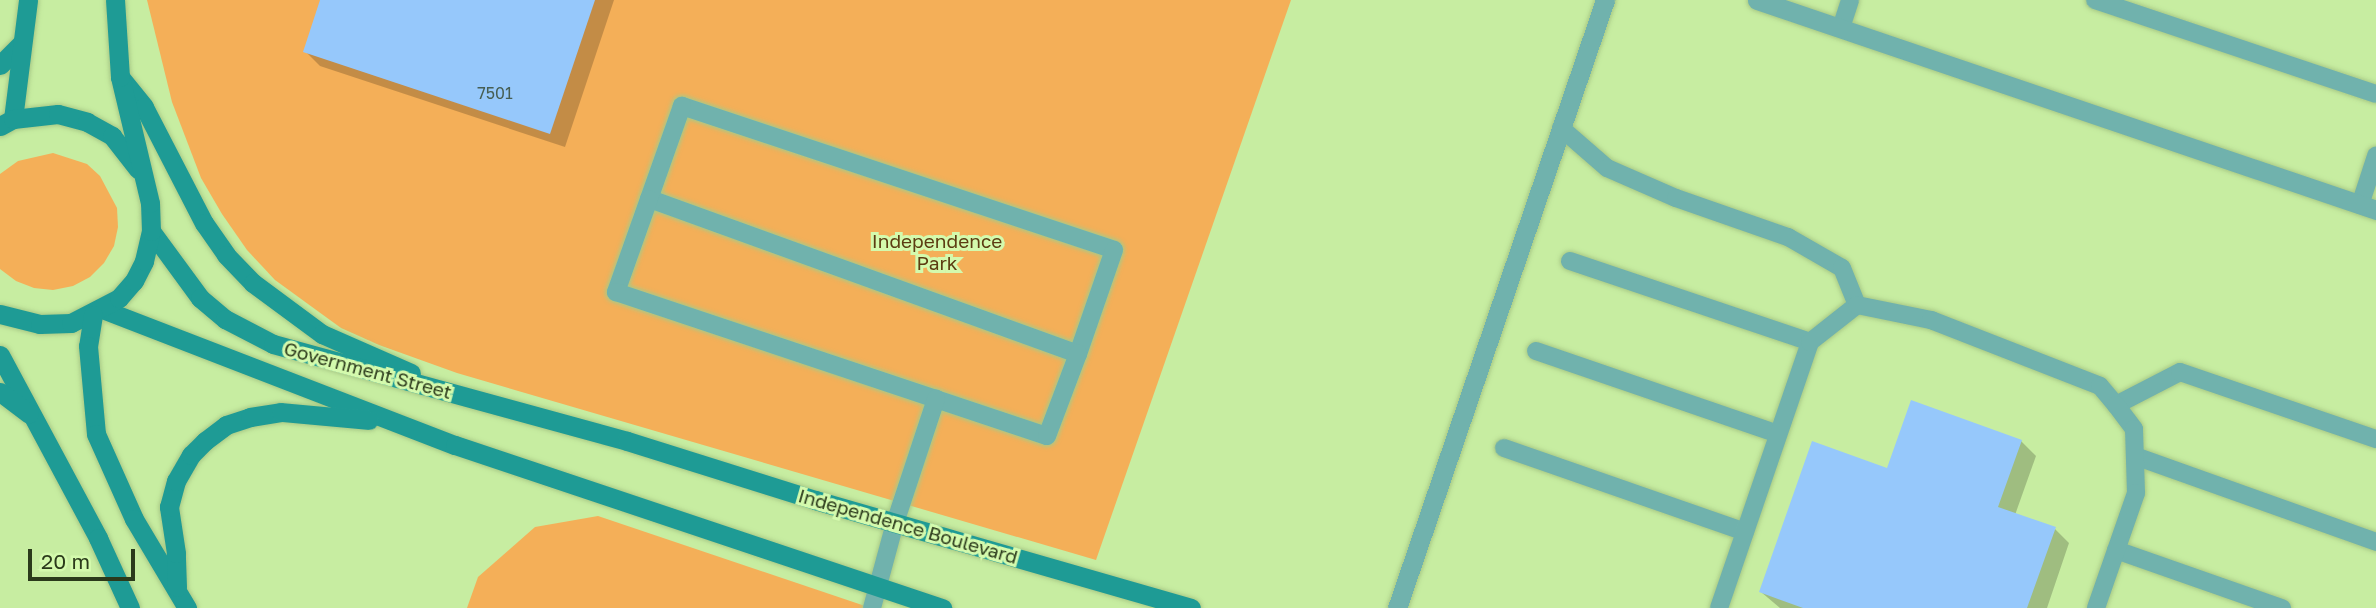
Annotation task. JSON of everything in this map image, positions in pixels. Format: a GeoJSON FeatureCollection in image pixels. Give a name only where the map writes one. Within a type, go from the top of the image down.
{"type":"FeatureCollection","features":[{"type":"Feature","properties":{"kind":"main road"},"geometry":{"type":"LineString","coordinates":[[28,0],[7,122],[58,114],[87,122],[112,136],[145,179]]}},
{"type":"Feature","properties":{"kind":"main road"},"geometry":{"type":"LineString","coordinates":[[0,314],[40,324],[71,323],[97,312],[119,298],[134,281],[144,261],[151,231],[150,203],[120,76],[115,0]]}},
{"type":"Feature","properties":{"kind":"main road"},"geometry":{"type":"LineString","coordinates":[[0,65],[21,44]]}},
{"type":"Feature","properties":{"kind":"main road"},"geometry":{"type":"LineString","coordinates":[[120,76],[144,107],[204,223],[226,255],[253,283],[322,334],[401,367],[433,386]]}},
{"type":"Feature","properties":{"kind":"main road","name":"Government Street"},"geometry":{"type":"LineString","coordinates":[[151,231],[200,299],[247,332],[273,344],[627,441]]}},
{"type":"Feature","properties":{"kind":"main road"},"geometry":{"type":"LineString","coordinates":[[97,312],[88,346],[96,434],[134,519],[177,587],[187,608]]}},
{"type":"Feature","properties":{"kind":"main road","name":"Government Street"},"geometry":{"type":"LineString","coordinates":[[97,312],[384,420],[877,585]]}},
{"type":"Feature","properties":{"kind":"main road"},"geometry":{"type":"LineString","coordinates":[[0,355],[98,538],[130,608]]}},
{"type":"Feature","properties":{"kind":"main road"},"geometry":{"type":"LineString","coordinates":[[0,392],[33,417]]}},
{"type":"Feature","properties":{"kind":"main road"},"geometry":{"type":"LineString","coordinates":[[177,587],[176,553],[169,506],[176,481],[191,455],[205,441],[226,425],[281,412],[355,421],[384,420]]}},
{"type":"Feature","properties":{"kind":"main road","name":"Independence Boulevard"},"geometry":{"type":"LineString","coordinates":[[627,441],[895,523],[1191,608]]}},
{"type":"Feature","properties":{"kind":"main road"},"geometry":{"type":"LineString","coordinates":[[877,585],[942,608]]}},
{"type":"Feature","properties":{"kind":"street"},"geometry":{"type":"LineString","coordinates":[[1397,608],[1605,0]]}},
{"type":"Feature","properties":{"kind":"street"},"geometry":{"type":"LineString","coordinates":[[1757,0],[2368,208]]}},
{"type":"Feature","properties":{"kind":"lane"},"geometry":{"type":"LineString","coordinates":[[1841,28],[1850,0]]}},
{"type":"Feature","properties":{"kind":"lane"},"geometry":{"type":"LineString","coordinates":[[2095,0],[2376,94]]}},
{"type":"Feature","properties":{"kind":"lane"},"geometry":{"type":"LineString","coordinates":[[682,106],[1114,250],[1047,436],[616,292],[649,199],[682,106]]}},
{"type":"Feature","properties":{"kind":"lane"},"geometry":{"type":"LineString","coordinates":[[1561,128],[1607,168],[1676,198],[1788,237],[1842,268],[1857,305]]}},
{"type":"Feature","properties":{"kind":"lane"},"geometry":{"type":"LineString","coordinates":[[2368,208],[2376,156]]}},
{"type":"Feature","properties":{"kind":"lane"},"geometry":{"type":"LineString","coordinates":[[649,199],[1078,354]]}},
{"type":"Feature","properties":{"kind":"lane"},"geometry":{"type":"LineString","coordinates":[[1570,261],[1810,342]]}},
{"type":"Feature","properties":{"kind":"lane"},"geometry":{"type":"LineString","coordinates":[[1720,608],[1810,342],[1857,305],[1931,320],[2100,386],[2116,405],[2134,429],[2136,493],[2096,608]]}},
{"type":"Feature","properties":{"kind":"lane"},"geometry":{"type":"LineString","coordinates":[[1536,351],[1778,434]]}},
{"type":"Feature","properties":{"kind":"lane"},"geometry":{"type":"LineString","coordinates":[[2116,405],[2180,372],[2376,439]]}},
{"type":"Feature","properties":{"kind":"lane"},"geometry":{"type":"LineString","coordinates":[[872,608],[895,523],[936,399]]}},
{"type":"Feature","properties":{"kind":"lane"},"geometry":{"type":"LineString","coordinates":[[1504,448],[1745,532]]}},
{"type":"Feature","properties":{"kind":"lane"},"geometry":{"type":"LineString","coordinates":[[2135,456],[2376,542]]}},
{"type":"Feature","properties":{"kind":"lane"},"geometry":{"type":"LineString","coordinates":[[2116,550],[2282,608]]}},
{"type":"Feature","properties":{"kind":"green space","name":"Independence Park"},"geometry":{"type":"Polygon","coordinates":[[[147,0],[1291,0],[1096,560],[457,373],[379,345],[341,328],[275,280],[247,250],[222,214],[201,178],[172,102],[147,0]]]}},
{"type":"Feature","properties":{"kind":"green space"},"geometry":{"type":"Polygon","coordinates":[[[53,153],[87,164],[100,176],[117,208],[118,227],[114,246],[104,263],[90,277],[73,286],[53,290],[34,288],[16,281],[0,269],[0,174],[18,161],[53,153]]]}},
{"type":"Feature","properties":{"kind":"green space"},"geometry":{"type":"Polygon","coordinates":[[[598,516],[871,608],[467,608],[478,577],[535,527],[598,516]]]}},
{"type":"Feature","properties":{"kind":"building"},"geometry":{"type":"Polygon","coordinates":[[[320,0],[595,0],[550,134],[303,52],[320,0]]]}},
{"type":"Feature","properties":{"kind":"building"},"geometry":{"type":"Polygon","coordinates":[[[1911,400],[2022,440],[1998,507],[2056,527],[2027,608],[1803,608],[1759,592],[1812,441],[1887,468],[1911,400]]]}}]}
